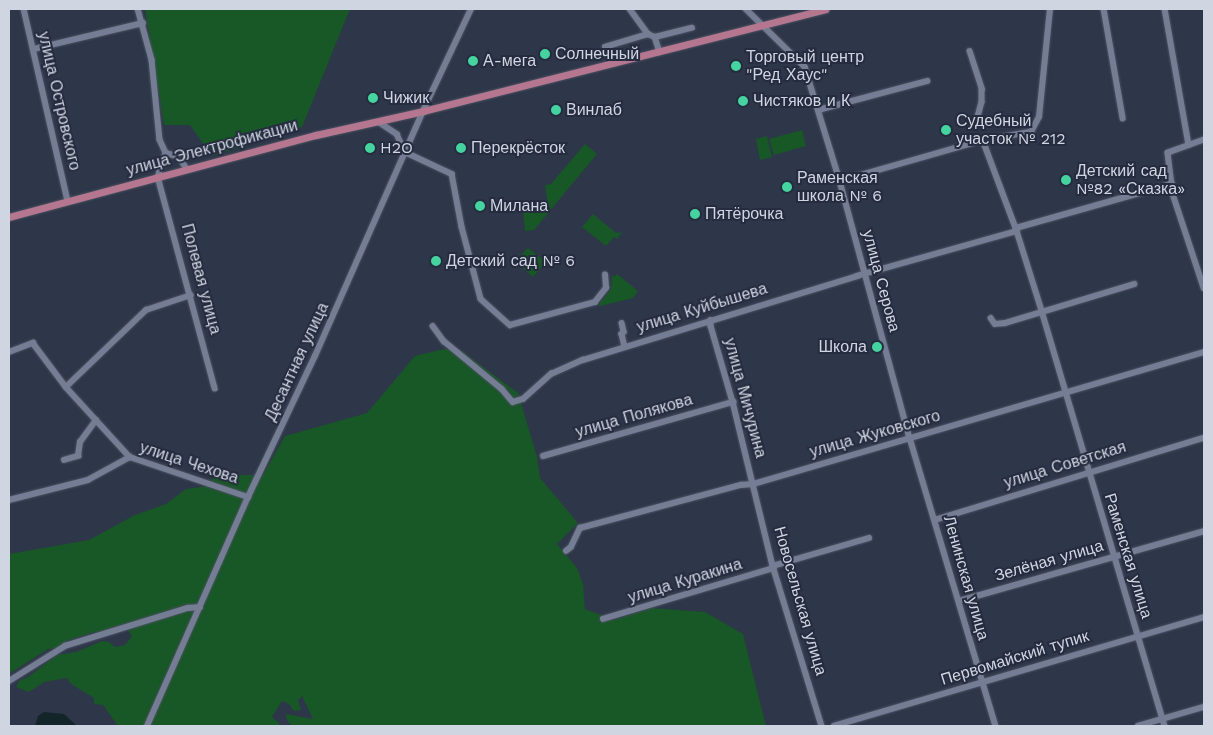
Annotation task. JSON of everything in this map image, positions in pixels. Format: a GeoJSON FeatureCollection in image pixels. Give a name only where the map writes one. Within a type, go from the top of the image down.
{"type":"FeatureCollection","features":[{"type":"Feature","properties":{"kind":"main road","name":"улица Электрофикации"},"geometry":{"type":"LineString","coordinates":[[9,217],[316,135],[423,112],[764,26],[824,9]]}},
{"type":"Feature","properties":{"kind":"street","name":"улица Островского"},"geometry":{"type":"LineString","coordinates":[[24,9],[68,200]]}},
{"type":"Feature","properties":{"kind":"street"},"geometry":{"type":"LineString","coordinates":[[138,9],[152,60],[160,140],[166,152],[179,157],[186,170]]}},
{"type":"Feature","properties":{"kind":"street","name":"Десантная улица"},"geometry":{"type":"LineString","coordinates":[[147,726],[248,497],[315,356],[405,152],[471,9]]}},
{"type":"Feature","properties":{"kind":"street"},"geometry":{"type":"LineString","coordinates":[[630,9],[648,34],[655,37],[692,28]]}},
{"type":"Feature","properties":{"kind":"street","name":"улица Серова"},"geometry":{"type":"LineString","coordinates":[[746,9],[806,67],[840,181],[910,438]]}},
{"type":"Feature","properties":{"kind":"street"},"geometry":{"type":"LineString","coordinates":[[840,181],[983,140],[1031,132],[1039,117],[1050,9]]}},
{"type":"Feature","properties":{"kind":"street"},"geometry":{"type":"LineString","coordinates":[[1104,9],[1123,118]]}},
{"type":"Feature","properties":{"kind":"street"},"geometry":{"type":"LineString","coordinates":[[1165,9],[1188,145]]}},
{"type":"Feature","properties":{"kind":"street"},"geometry":{"type":"LineString","coordinates":[[34,49],[143,23]]}},
{"type":"Feature","properties":{"kind":"street"},"geometry":{"type":"LineString","coordinates":[[606,47],[648,34]]}},
{"type":"Feature","properties":{"kind":"street"},"geometry":{"type":"LineString","coordinates":[[655,37],[660,52]]}},
{"type":"Feature","properties":{"kind":"street"},"geometry":{"type":"LineString","coordinates":[[970,51],[982,89],[982,102],[976,121]]}},
{"type":"Feature","properties":{"kind":"street"},"geometry":{"type":"LineString","coordinates":[[818,110],[926,82]]}},
{"type":"Feature","properties":{"kind":"street"},"geometry":{"type":"LineString","coordinates":[[379,122],[398,134],[405,152],[452,174],[462,227],[477,278],[479,294],[483,302],[510,325],[595,302],[606,288],[605,275]]}},
{"type":"Feature","properties":{"kind":"street","name":"Раменская улица"},"geometry":{"type":"LineString","coordinates":[[983,140],[1016,230],[1042,311],[1088,472],[1165,726]]}},
{"type":"Feature","properties":{"kind":"street"},"geometry":{"type":"LineString","coordinates":[[1204,140],[1168,152],[1172,184],[1204,286]]}},
{"type":"Feature","properties":{"kind":"street"},"geometry":{"type":"LineString","coordinates":[[158,177],[166,152]]}},
{"type":"Feature","properties":{"kind":"street","name":"Полевая улица"},"geometry":{"type":"LineString","coordinates":[[158,177],[215,388]]}},
{"type":"Feature","properties":{"kind":"street","name":"улица Куйбышева"},"geometry":{"type":"LineString","coordinates":[[433,326],[444,341],[502,389],[513,402],[523,400],[552,374],[583,360],[864,274],[1172,184]]}},
{"type":"Feature","properties":{"kind":"street"},"geometry":{"type":"LineString","coordinates":[[991,318],[995,324],[1005,323],[1134,284]]}},
{"type":"Feature","properties":{"kind":"street"},"geometry":{"type":"LineString","coordinates":[[66,387],[146,310],[191,295]]}},
{"type":"Feature","properties":{"kind":"street","name":"улица Мичурина"},"geometry":{"type":"LineString","coordinates":[[711,320],[753,484]]}},
{"type":"Feature","properties":{"kind":"street"},"geometry":{"type":"LineString","coordinates":[[622,323],[625,347]]}},
{"type":"Feature","properties":{"kind":"street"},"geometry":{"type":"LineString","coordinates":[[9,352],[33,343],[66,387],[130,457]]}},
{"type":"Feature","properties":{"kind":"street","name":"улица Жуковского"},"geometry":{"type":"LineString","coordinates":[[566,552],[571,547],[580,528],[741,485],[753,484],[1204,352]]}},
{"type":"Feature","properties":{"kind":"street","name":"улица Полякова"},"geometry":{"type":"LineString","coordinates":[[543,456],[733,402]]}},
{"type":"Feature","properties":{"kind":"street"},"geometry":{"type":"LineString","coordinates":[[64,460],[78,456],[80,442],[96,420]]}},
{"type":"Feature","properties":{"kind":"street","name":"Ленинская улица"},"geometry":{"type":"LineString","coordinates":[[910,438],[996,726]]}},
{"type":"Feature","properties":{"kind":"street","name":"улица Советская"},"geometry":{"type":"LineString","coordinates":[[935,520],[1204,438]]}},
{"type":"Feature","properties":{"kind":"street","name":"улица Чехова"},"geometry":{"type":"LineString","coordinates":[[9,500],[88,480],[130,457],[248,497]]}},
{"type":"Feature","properties":{"kind":"street","name":"Новосельская улица"},"geometry":{"type":"LineString","coordinates":[[753,484],[774,567],[822,726]]}},
{"type":"Feature","properties":{"kind":"street","name":"Зелёная улица"},"geometry":{"type":"LineString","coordinates":[[959,601],[1204,531]]}},
{"type":"Feature","properties":{"kind":"street","name":"улица Куракина"},"geometry":{"type":"LineString","coordinates":[[603,619],[869,538]]}},
{"type":"Feature","properties":{"kind":"street"},"geometry":{"type":"LineString","coordinates":[[9,681],[65,646],[188,608],[200,607]]}},
{"type":"Feature","properties":{"kind":"street","name":"Первомайский тупик"},"geometry":{"type":"LineString","coordinates":[[834,726],[1204,617]]}},
{"type":"Feature","properties":{"kind":"street"},"geometry":{"type":"LineString","coordinates":[[1138,726],[1204,707]]}},
{"type":"Feature","properties":{"kind":"green space"},"geometry":{"type":"Polygon","coordinates":[[[145,9],[350,9],[302,127],[212,156],[190,125],[164,125],[145,9]]]}},
{"type":"Feature","properties":{"kind":"green space"},"geometry":{"type":"Polygon","coordinates":[[[802,130],[806,146],[774,155],[769,139],[802,130]]]}},
{"type":"Feature","properties":{"kind":"green space"},"geometry":{"type":"Polygon","coordinates":[[[767,136],[772,157],[760,160],[756,139],[767,136]]]}},
{"type":"Feature","properties":{"kind":"green space"},"geometry":{"type":"Polygon","coordinates":[[[585,144],[597,154],[534,230],[525,231],[523,210],[548,206],[545,185],[551,184],[585,144]]]}},
{"type":"Feature","properties":{"kind":"green space"},"geometry":{"type":"Polygon","coordinates":[[[593,214],[616,233],[622,232],[617,239],[614,237],[606,246],[582,227],[593,214]]]}},
{"type":"Feature","properties":{"kind":"green space"},"geometry":{"type":"Polygon","coordinates":[[[528,248],[546,262],[533,277],[514,261],[528,248]]]}},
{"type":"Feature","properties":{"kind":"green space"},"geometry":{"type":"Polygon","coordinates":[[[617,274],[638,291],[633,298],[598,305],[611,289],[612,275],[615,277],[617,274]]]}},
{"type":"Feature","properties":{"kind":"green space"},"geometry":{"type":"Polygon","coordinates":[[[444,349],[459,349],[518,393],[537,457],[540,478],[578,523],[557,544],[577,568],[583,584],[585,609],[614,620],[652,608],[705,612],[743,634],[766,726],[292,726],[287,720],[286,714],[313,719],[302,696],[298,700],[301,710],[294,711],[289,704],[282,701],[272,717],[279,723],[279,726],[118,726],[103,705],[94,704],[94,698],[71,684],[67,678],[44,682],[29,692],[16,687],[19,681],[28,677],[57,655],[76,652],[102,641],[109,642],[115,647],[125,645],[132,636],[128,631],[130,629],[103,635],[94,632],[69,640],[58,648],[48,649],[9,674],[9,554],[89,540],[135,515],[166,504],[186,489],[208,486],[214,475],[263,475],[285,436],[367,413],[415,356],[444,349]]]}},
{"type":"Feature","properties":{"kind":"shaded area"},"geometry":{"type":"Polygon","coordinates":[[[44,712],[64,714],[77,726],[35,726],[38,716],[44,712]]]}},
{"type":"Feature","properties":{"kind":"place","name":"Солнечный"},"geometry":{"type":"Point","coordinates":[545,54]}},
{"type":"Feature","properties":{"kind":"place","name":"А-мега"},"geometry":{"type":"Point","coordinates":[473,61]}},
{"type":"Feature","properties":{"kind":"place","name":"Торговый центр \"Ред Хаус\""},"geometry":{"type":"Point","coordinates":[736,66]}},
{"type":"Feature","properties":{"kind":"place","name":"Чижик"},"geometry":{"type":"Point","coordinates":[373,98]}},
{"type":"Feature","properties":{"kind":"place","name":"Чистяков и К"},"geometry":{"type":"Point","coordinates":[743,101]}},
{"type":"Feature","properties":{"kind":"place","name":"Винлаб"},"geometry":{"type":"Point","coordinates":[556,110]}},
{"type":"Feature","properties":{"kind":"place","name":"Судебный участок № 212"},"geometry":{"type":"Point","coordinates":[946,130]}},
{"type":"Feature","properties":{"kind":"place","name":"H2O"},"geometry":{"type":"Point","coordinates":[370,148]}},
{"type":"Feature","properties":{"kind":"place","name":"Перекрёсток"},"geometry":{"type":"Point","coordinates":[461,148]}},
{"type":"Feature","properties":{"kind":"place","name":"Детский сад №82 «Сказка»"},"geometry":{"type":"Point","coordinates":[1066,180]}},
{"type":"Feature","properties":{"kind":"place","name":"Раменская школа № 6"},"geometry":{"type":"Point","coordinates":[787,187]}},
{"type":"Feature","properties":{"kind":"place","name":"Милана"},"geometry":{"type":"Point","coordinates":[480,206]}},
{"type":"Feature","properties":{"kind":"place","name":"Пятёрочка"},"geometry":{"type":"Point","coordinates":[695,214]}},
{"type":"Feature","properties":{"kind":"place","name":"Детский сад № 6"},"geometry":{"type":"Point","coordinates":[436,261]}},
{"type":"Feature","properties":{"kind":"place","name":"Школа"},"geometry":{"type":"Point","coordinates":[877,347]}}]}
